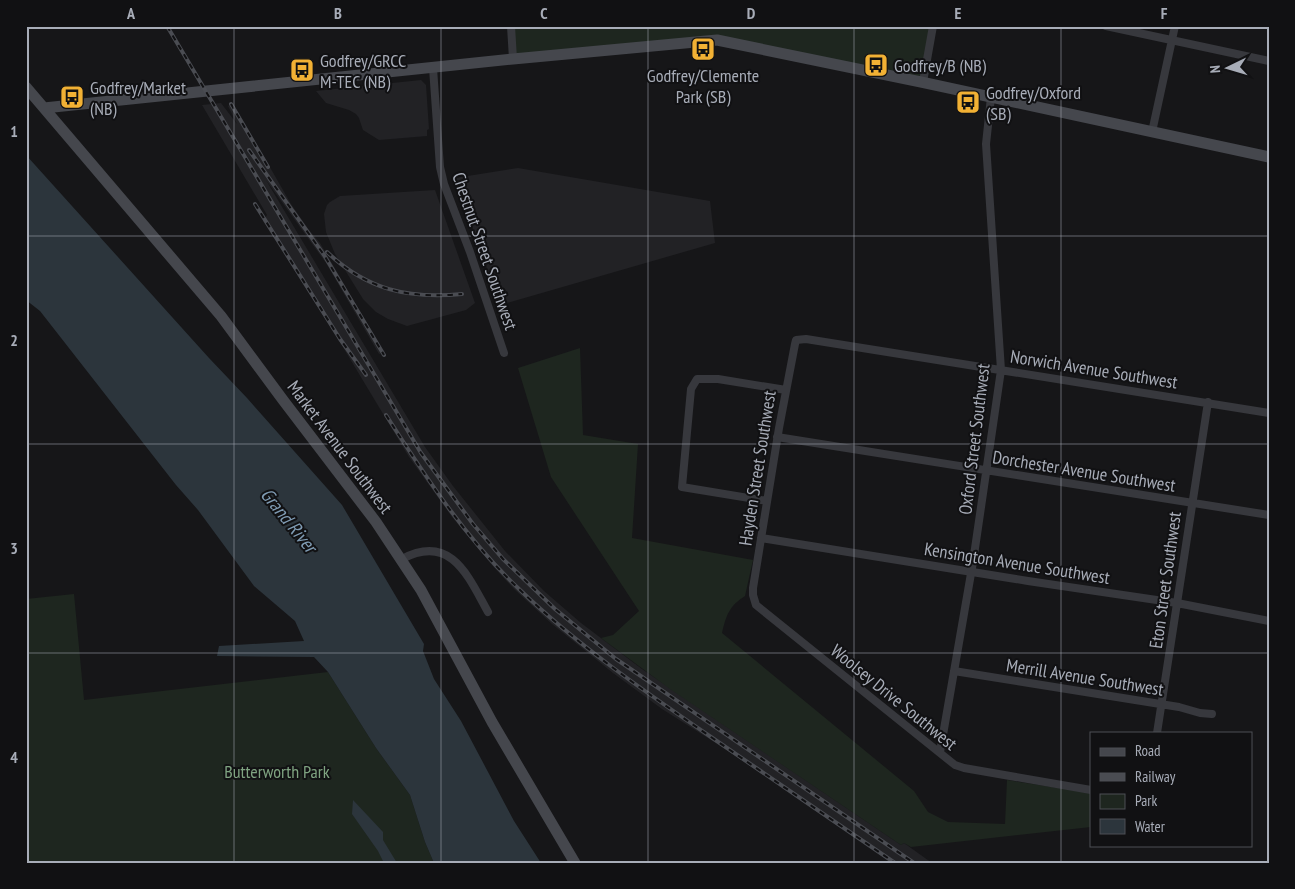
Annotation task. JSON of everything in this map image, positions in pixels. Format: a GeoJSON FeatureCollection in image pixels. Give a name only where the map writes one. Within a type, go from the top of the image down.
{"type":"FeatureCollection","features":[{"type":"Feature","properties":{"kind":"main road"},"geometry":{"type":"LineString","coordinates":[[44,108],[513,59],[717,40],[923,82],[1269,157]]}},
{"type":"Feature","properties":{"kind":"main road","name":"Market Avenue Southwest"},"geometry":{"type":"LineString","coordinates":[[26,88],[221,316],[402,559],[439,619],[492,722],[575,863]]}},
{"type":"Feature","properties":{"kind":"street"},"geometry":{"type":"LineString","coordinates":[[511,26],[513,59]]}},
{"type":"Feature","properties":{"kind":"street"},"geometry":{"type":"LineString","coordinates":[[923,82],[933,26]]}},
{"type":"Feature","properties":{"kind":"street"},"geometry":{"type":"LineString","coordinates":[[1106,26],[1123,28],[1269,61]]}},
{"type":"Feature","properties":{"kind":"street"},"geometry":{"type":"LineString","coordinates":[[1152,132],[1175,26]]}},
{"type":"Feature","properties":{"kind":"street","name":"Chestnut Street Southwest"},"geometry":{"type":"LineString","coordinates":[[433,68],[440,167],[444,184],[470,252],[504,353]]}},
{"type":"Feature","properties":{"kind":"street","name":"Oxford Street Southwest"},"geometry":{"type":"LineString","coordinates":[[940,752],[971,571],[1001,370],[986,144],[991,97]]}},
{"type":"Feature","properties":{"kind":"street","name":"Norwich Avenue Southwest"},"geometry":{"type":"LineString","coordinates":[[796,340],[806,339],[1269,412]]}},
{"type":"Feature","properties":{"kind":"street","name":"Hayden Street Southwest"},"geometry":{"type":"LineString","coordinates":[[754,601],[753,588],[777,437],[796,340]]}},
{"type":"Feature","properties":{"kind":"street"},"geometry":{"type":"LineString","coordinates":[[767,501],[682,487],[692,389],[697,379],[718,379],[786,390]]}},
{"type":"Feature","properties":{"kind":"street","name":"Eton Street Southwest"},"geometry":{"type":"LineString","coordinates":[[1157,732],[1208,402]]}},
{"type":"Feature","properties":{"kind":"street","name":"Dorchester Avenue Southwest"},"geometry":{"type":"LineString","coordinates":[[777,437],[1269,515]]}},
{"type":"Feature","properties":{"kind":"street","name":"Kensington Avenue Southwest"},"geometry":{"type":"LineString","coordinates":[[761,538],[971,571],[1028,582],[1177,603],[1269,621]]}},
{"type":"Feature","properties":{"kind":"street"},"geometry":{"type":"LineString","coordinates":[[402,559],[422,551],[441,552],[451,557],[465,572],[488,612]]}},
{"type":"Feature","properties":{"kind":"street","name":"Woolsey Drive Southwest"},"geometry":{"type":"LineString","coordinates":[[754,601],[762,611],[955,765],[1090,790]]}},
{"type":"Feature","properties":{"kind":"street","name":"Merrill Avenue Southwest"},"geometry":{"type":"LineString","coordinates":[[954,671],[1162,704],[1212,714]]}},
{"type":"Feature","properties":{"kind":"shaded area"},"geometry":{"type":"Polygon","coordinates":[[[421,80],[426,85],[429,129],[427,130],[427,136],[379,140],[363,130],[356,114],[326,103],[316,91],[421,80]]]}},
{"type":"Feature","properties":{"kind":"shaded area"},"geometry":{"type":"Polygon","coordinates":[[[221,103],[237,124],[228,106],[233,103],[291,204],[320,243],[384,352],[379,354],[326,263],[266,180],[425,447],[453,486],[505,551],[544,591],[581,623],[642,669],[901,845],[904,843],[932,863],[892,863],[722,747],[662,709],[552,624],[514,589],[452,517],[409,457],[335,334],[263,221],[267,215],[202,105],[221,103]]]}},
{"type":"Feature","properties":{"kind":"shaded area"},"geometry":{"type":"Polygon","coordinates":[[[518,168],[710,201],[715,243],[500,305],[455,178],[518,168]]]}},
{"type":"Feature","properties":{"kind":"shaded area"},"geometry":{"type":"Polygon","coordinates":[[[435,190],[475,303],[466,310],[407,326],[376,312],[363,299],[335,254],[326,232],[324,214],[327,205],[340,196],[435,190]]]}},
{"type":"Feature","properties":{"kind":"green space"},"geometry":{"type":"Polygon","coordinates":[[[511,26],[933,26],[923,82],[724,41],[513,59],[511,26]]]}},
{"type":"Feature","properties":{"kind":"green space"},"geometry":{"type":"Polygon","coordinates":[[[580,348],[583,435],[638,444],[632,538],[753,560],[745,596],[729,612],[722,633],[914,791],[928,812],[948,822],[1005,824],[1007,780],[1090,793],[1090,827],[911,847],[904,843],[901,845],[670,689],[601,638],[613,635],[639,611],[551,477],[518,368],[580,348]]]}},
{"type":"Feature","properties":{"kind":"green space","name":"Butterworth Park"},"geometry":{"type":"Polygon","coordinates":[[[74,594],[84,700],[328,672],[376,748],[410,795],[434,863],[26,863],[26,599],[74,594]]]}},
{"type":"Feature","properties":{"kind":"water","name":"Grand River"},"geometry":{"type":"Polygon","coordinates":[[[26,155],[342,505],[424,644],[423,651],[434,679],[461,721],[514,821],[541,863],[434,863],[410,795],[376,748],[328,672],[314,657],[217,656],[219,646],[304,641],[295,621],[254,586],[198,510],[176,485],[40,311],[26,300],[26,155]]]}},
{"type":"Feature","properties":{"kind":"water"},"geometry":{"type":"Polygon","coordinates":[[[353,800],[383,832],[383,840],[397,863],[384,863],[378,851],[352,814],[353,800]]]}},
{"type":"Feature","properties":{"kind":"railway"},"geometry":{"type":"LineString","coordinates":[[167,26],[421,453],[473,524],[503,559],[555,609],[616,659],[914,863]]}},
{"type":"Feature","properties":{"kind":"railway"},"geometry":{"type":"LineString","coordinates":[[231,104],[268,167]]}},
{"type":"Feature","properties":{"kind":"railway"},"geometry":{"type":"LineString","coordinates":[[249,150],[324,255],[384,355]]}},
{"type":"Feature","properties":{"kind":"railway"},"geometry":{"type":"LineString","coordinates":[[255,204],[340,339],[366,375]]}},
{"type":"Feature","properties":{"kind":"railway"},"geometry":{"type":"LineString","coordinates":[[327,252],[357,275],[389,289],[424,295],[462,294]]}},
{"type":"Feature","properties":{"kind":"railway"},"geometry":{"type":"LineString","coordinates":[[386,415],[431,484],[464,528],[500,570],[541,610],[636,685],[895,863]]}},
{"type":"Feature","properties":{"kind":"place","name":"Godfrey/Clemente Park (SB)"},"geometry":{"type":"Point","coordinates":[703,49]}},
{"type":"Feature","properties":{"kind":"place","name":"Godfrey/B (NB)"},"geometry":{"type":"Point","coordinates":[876,65]}},
{"type":"Feature","properties":{"kind":"place","name":"Godfrey/GRCC M-TEC (NB)"},"geometry":{"type":"Point","coordinates":[302,70]}},
{"type":"Feature","properties":{"kind":"place","name":"Godfrey/Market (NB)"},"geometry":{"type":"Point","coordinates":[72,97]}},
{"type":"Feature","properties":{"kind":"place","name":"Godfrey/Oxford (SB)"},"geometry":{"type":"Point","coordinates":[968,102]}}]}
